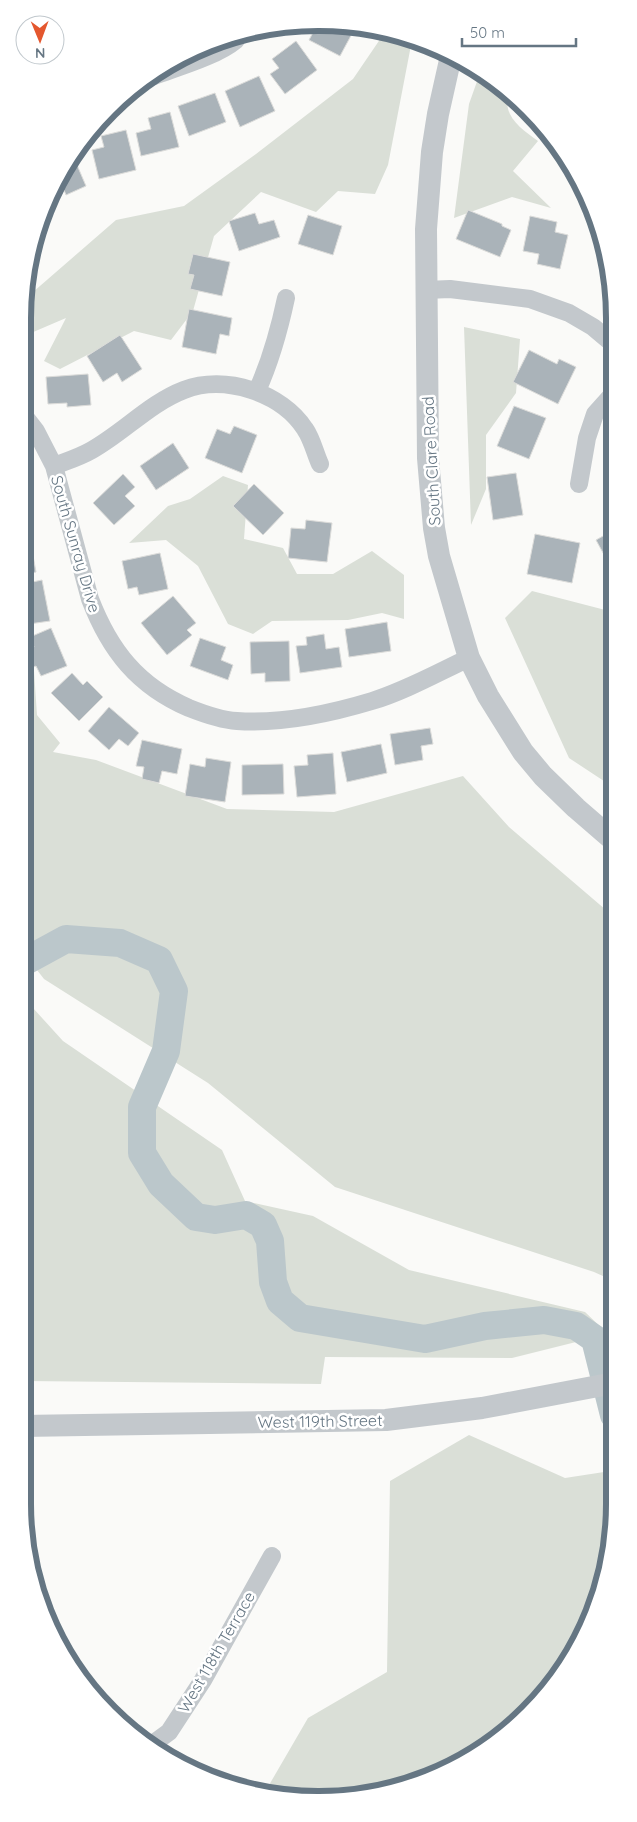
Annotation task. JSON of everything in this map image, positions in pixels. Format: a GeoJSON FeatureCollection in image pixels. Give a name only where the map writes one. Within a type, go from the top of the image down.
{"type":"FeatureCollection","features":[{"type":"Feature","properties":{"kind":"street"},"geometry":{"type":"LineString","coordinates":[[185,64],[228,45]]}},
{"type":"Feature","properties":{"kind":"street","name":"South Clare Road"},"geometry":{"type":"LineString","coordinates":[[449,63],[432,152],[426,229],[428,458],[434,528],[444,578],[469,658],[488,696],[523,752],[543,776],[606,834]]}},
{"type":"Feature","properties":{"kind":"street"},"geometry":{"type":"LineString","coordinates":[[426,290],[450,289],[530,299],[569,313],[593,327],[606,338]]}},
{"type":"Feature","properties":{"kind":"street"},"geometry":{"type":"LineString","coordinates":[[256,391],[269,364],[286,298]]}},
{"type":"Feature","properties":{"kind":"street"},"geometry":{"type":"LineString","coordinates":[[54,466],[93,449],[161,401],[185,389],[207,385],[234,385],[256,391],[278,402],[306,430],[320,464]]}},
{"type":"Feature","properties":{"kind":"street"},"geometry":{"type":"LineString","coordinates":[[579,484],[587,438],[595,414],[606,402]]}},
{"type":"Feature","properties":{"kind":"street","name":"South Sunray Drive"},"geometry":{"type":"LineString","coordinates":[[31,425],[54,466],[90,599],[98,620],[109,640],[130,668],[149,685],[176,702],[205,715],[235,721],[294,718],[336,711],[373,701],[469,658]]}},
{"type":"Feature","properties":{"kind":"street","name":"West 119th Street"},"geometry":{"type":"LineString","coordinates":[[31,1426],[386,1420],[482,1408],[606,1384]]}},
{"type":"Feature","properties":{"kind":"street","name":"West 118th Terrace"},"geometry":{"type":"LineString","coordinates":[[157,1741],[168,1732],[203,1680],[272,1556]]}},
{"type":"Feature","properties":{"kind":"shaded area"},"geometry":{"type":"Polygon","coordinates":[[[381,38],[411,46],[388,165],[375,194],[338,191],[316,212],[261,192],[214,236],[193,311],[171,340],[134,331],[60,369],[44,361],[66,318],[31,333],[33,292],[116,220],[184,206],[256,154],[353,79],[381,38]]]}},
{"type":"Feature","properties":{"kind":"shaded area"},"geometry":{"type":"Polygon","coordinates":[[[478,80],[507,102],[511,117],[538,141],[513,171],[551,208],[512,197],[454,218],[469,104],[478,80]]]}},
{"type":"Feature","properties":{"kind":"shaded area"},"geometry":{"type":"Polygon","coordinates":[[[464,327],[520,339],[516,393],[486,435],[486,489],[471,525],[464,327]]]}},
{"type":"Feature","properties":{"kind":"shaded area"},"geometry":{"type":"Polygon","coordinates":[[[223,476],[248,485],[244,539],[283,548],[297,574],[333,574],[372,551],[404,575],[404,619],[382,613],[348,620],[272,621],[253,634],[228,624],[198,566],[166,540],[129,543],[168,506],[190,499],[223,476]]]}},
{"type":"Feature","properties":{"kind":"shaded area"},"geometry":{"type":"Polygon","coordinates":[[[532,591],[606,610],[606,782],[569,758],[505,618],[532,591]]]}},
{"type":"Feature","properties":{"kind":"shaded area"},"geometry":{"type":"Polygon","coordinates":[[[31,663],[34,671],[37,715],[60,743],[53,752],[96,760],[227,809],[334,812],[463,776],[509,827],[606,910],[606,1277],[335,1187],[208,1083],[44,979],[31,962],[31,663]]]}},
{"type":"Feature","properties":{"kind":"shaded area"},"geometry":{"type":"Polygon","coordinates":[[[31,1006],[63,1041],[222,1150],[245,1201],[313,1216],[409,1270],[585,1312],[606,1332],[606,1334],[512,1358],[325,1357],[321,1384],[31,1381],[31,1006]]]}},
{"type":"Feature","properties":{"kind":"shaded area"},"geometry":{"type":"Polygon","coordinates":[[[469,1435],[565,1478],[604,1472],[606,1476],[605,1522],[600,1560],[591,1596],[567,1647],[534,1693],[508,1719],[462,1752],[411,1776],[375,1785],[318,1791],[268,1786],[308,1718],[387,1672],[390,1481],[469,1435]]]}},
{"type":"Feature","properties":{"kind":"building"},"geometry":{"type":"Polygon","coordinates":[[[314,31],[352,34],[340,56],[309,40],[314,31]]]}},
{"type":"Feature","properties":{"kind":"building"},"geometry":{"type":"Polygon","coordinates":[[[296,41],[317,70],[285,94],[270,74],[279,68],[272,59],[296,41]]]}},
{"type":"Feature","properties":{"kind":"building"},"geometry":{"type":"Polygon","coordinates":[[[259,76],[275,111],[240,127],[225,91],[259,76]]]}},
{"type":"Feature","properties":{"kind":"building"},"geometry":{"type":"Polygon","coordinates":[[[215,93],[226,122],[189,136],[178,106],[215,93]]]}},
{"type":"Feature","properties":{"kind":"building"},"geometry":{"type":"Polygon","coordinates":[[[170,112],[179,147],[141,156],[136,133],[151,129],[148,118],[170,112]]]}},
{"type":"Feature","properties":{"kind":"building"},"geometry":{"type":"Polygon","coordinates":[[[126,130],[136,170],[99,179],[92,150],[104,147],[101,136],[126,130]]]}},
{"type":"Feature","properties":{"kind":"building"},"geometry":{"type":"Polygon","coordinates":[[[77,164],[86,186],[66,195],[64,190],[61,191],[77,164]]]}},
{"type":"Feature","properties":{"kind":"building"},"geometry":{"type":"Polygon","coordinates":[[[468,210],[502,224],[502,226],[511,230],[500,257],[456,239],[468,210]]]}},
{"type":"Feature","properties":{"kind":"building"},"geometry":{"type":"Polygon","coordinates":[[[255,213],[259,224],[274,220],[280,237],[239,251],[229,221],[255,213]]]}},
{"type":"Feature","properties":{"kind":"building"},"geometry":{"type":"Polygon","coordinates":[[[308,215],[342,226],[333,255],[298,244],[308,215]]]}},
{"type":"Feature","properties":{"kind":"building"},"geometry":{"type":"Polygon","coordinates":[[[530,216],[557,222],[555,232],[568,235],[560,269],[537,264],[539,254],[523,251],[530,216]]]}},
{"type":"Feature","properties":{"kind":"building"},"geometry":{"type":"Polygon","coordinates":[[[193,254],[230,262],[222,296],[190,289],[194,275],[188,274],[193,254]]]}},
{"type":"Feature","properties":{"kind":"building"},"geometry":{"type":"Polygon","coordinates":[[[189,309],[232,318],[229,336],[220,334],[216,354],[182,347],[189,309]]]}},
{"type":"Feature","properties":{"kind":"building"},"geometry":{"type":"Polygon","coordinates":[[[120,335],[142,369],[122,382],[117,373],[103,382],[87,356],[120,335]]]}},
{"type":"Feature","properties":{"kind":"building"},"geometry":{"type":"Polygon","coordinates":[[[529,350],[557,364],[559,359],[576,367],[558,404],[513,382],[529,350]]]}},
{"type":"Feature","properties":{"kind":"building"},"geometry":{"type":"Polygon","coordinates":[[[88,374],[91,405],[67,407],[67,403],[48,404],[46,377],[88,374]]]}},
{"type":"Feature","properties":{"kind":"building"},"geometry":{"type":"Polygon","coordinates":[[[514,406],[546,418],[529,459],[497,446],[514,406]]]}},
{"type":"Feature","properties":{"kind":"building"},"geometry":{"type":"Polygon","coordinates":[[[234,426],[257,435],[242,473],[205,458],[217,429],[230,434],[234,426]]]}},
{"type":"Feature","properties":{"kind":"building"},"geometry":{"type":"Polygon","coordinates":[[[173,443],[189,468],[156,490],[140,466],[173,443]]]}},
{"type":"Feature","properties":{"kind":"building"},"geometry":{"type":"Polygon","coordinates":[[[516,473],[523,515],[493,520],[487,477],[516,473]]]}},
{"type":"Feature","properties":{"kind":"building"},"geometry":{"type":"Polygon","coordinates":[[[123,474],[135,487],[125,496],[135,506],[114,525],[93,503],[123,474]]]}},
{"type":"Feature","properties":{"kind":"building"},"geometry":{"type":"Polygon","coordinates":[[[254,484],[284,513],[263,535],[233,506],[254,484]]]}},
{"type":"Feature","properties":{"kind":"building"},"geometry":{"type":"Polygon","coordinates":[[[306,520],[332,523],[327,562],[288,558],[291,528],[305,529],[306,520]]]}},
{"type":"Feature","properties":{"kind":"building"},"geometry":{"type":"Polygon","coordinates":[[[535,534],[580,543],[572,583],[527,574],[535,534]]]}},
{"type":"Feature","properties":{"kind":"building"},"geometry":{"type":"Polygon","coordinates":[[[606,534],[606,558],[596,540],[606,534]]]}},
{"type":"Feature","properties":{"kind":"building"},"geometry":{"type":"Polygon","coordinates":[[[31,545],[36,572],[31,573],[31,545]]]}},
{"type":"Feature","properties":{"kind":"building"},"geometry":{"type":"Polygon","coordinates":[[[160,553],[168,589],[139,595],[137,587],[128,589],[122,561],[160,553]]]}},
{"type":"Feature","properties":{"kind":"building"},"geometry":{"type":"Polygon","coordinates":[[[42,580],[50,621],[31,624],[31,582],[42,580]]]}},
{"type":"Feature","properties":{"kind":"building"},"geometry":{"type":"Polygon","coordinates":[[[173,596],[196,623],[187,630],[192,635],[167,655],[141,623],[173,596]]]}},
{"type":"Feature","properties":{"kind":"building"},"geometry":{"type":"Polygon","coordinates":[[[387,622],[391,651],[349,657],[345,629],[387,622]]]}},
{"type":"Feature","properties":{"kind":"building"},"geometry":{"type":"Polygon","coordinates":[[[51,628],[67,666],[41,676],[36,666],[31,668],[31,648],[34,647],[31,637],[51,628]]]}},
{"type":"Feature","properties":{"kind":"building"},"geometry":{"type":"Polygon","coordinates":[[[324,634],[326,649],[339,647],[342,667],[300,673],[296,646],[307,645],[306,637],[324,634]]]}},
{"type":"Feature","properties":{"kind":"building"},"geometry":{"type":"Polygon","coordinates":[[[200,638],[226,647],[221,660],[233,665],[228,680],[190,666],[200,638]]]}},
{"type":"Feature","properties":{"kind":"building"},"geometry":{"type":"Polygon","coordinates":[[[289,641],[290,681],[265,682],[265,673],[251,674],[250,642],[289,641]]]}},
{"type":"Feature","properties":{"kind":"building"},"geometry":{"type":"Polygon","coordinates":[[[72,673],[83,685],[87,681],[103,697],[79,721],[51,693],[72,673]]]}},
{"type":"Feature","properties":{"kind":"building"},"geometry":{"type":"Polygon","coordinates":[[[109,707],[139,733],[128,746],[119,739],[109,750],[88,731],[109,707]]]}},
{"type":"Feature","properties":{"kind":"building"},"geometry":{"type":"Polygon","coordinates":[[[430,728],[433,744],[421,746],[423,760],[395,765],[390,734],[430,728]]]}},
{"type":"Feature","properties":{"kind":"building"},"geometry":{"type":"Polygon","coordinates":[[[142,740],[182,749],[177,774],[162,771],[159,783],[142,779],[144,767],[136,766],[142,740]]]}},
{"type":"Feature","properties":{"kind":"building"},"geometry":{"type":"Polygon","coordinates":[[[381,744],[387,773],[347,782],[341,752],[381,744]]]}},
{"type":"Feature","properties":{"kind":"building"},"geometry":{"type":"Polygon","coordinates":[[[333,753],[336,794],[297,797],[294,766],[308,765],[307,755],[333,753]]]}},
{"type":"Feature","properties":{"kind":"building"},"geometry":{"type":"Polygon","coordinates":[[[206,758],[231,762],[225,802],[185,796],[190,764],[205,767],[206,758]]]}},
{"type":"Feature","properties":{"kind":"building"},"geometry":{"type":"Polygon","coordinates":[[[283,764],[284,794],[242,795],[242,765],[283,764]]]}},
{"type":"Feature","properties":{"kind":"waterway"},"geometry":{"type":"LineString","coordinates":[[31,958],[66,939],[120,943],[159,960],[174,991],[166,1051],[142,1107],[142,1153],[161,1184],[196,1217],[215,1220],[246,1215],[263,1225],[270,1241],[273,1282],[280,1301],[300,1318],[425,1339],[485,1326],[544,1320],[576,1326],[595,1339],[606,1383]]}}]}
